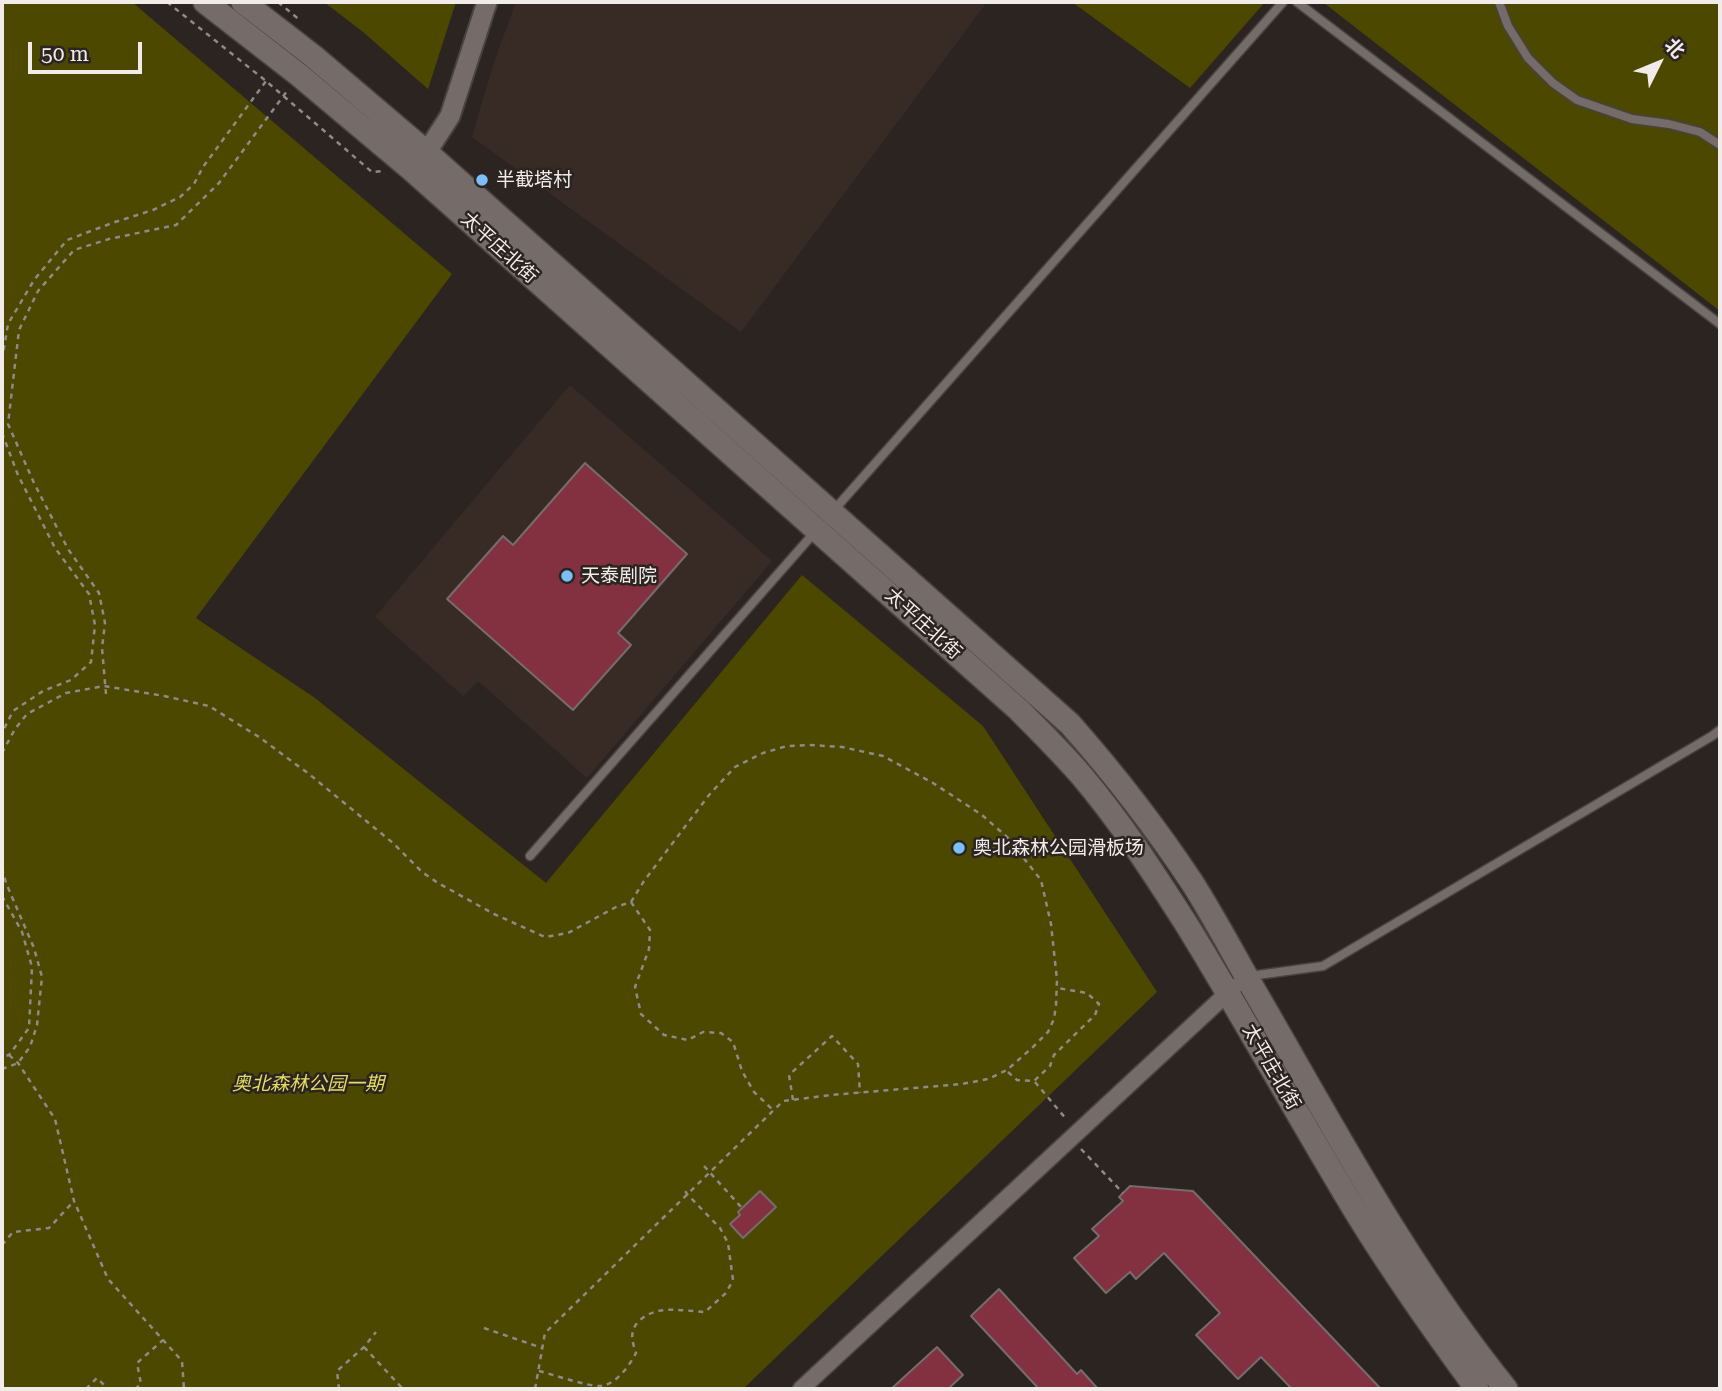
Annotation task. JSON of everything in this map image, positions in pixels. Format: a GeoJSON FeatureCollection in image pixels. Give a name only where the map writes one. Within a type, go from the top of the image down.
{"type":"FeatureCollection","features":[{"type":"Feature","properties":{"kind":"main road","name":"太平庄北街"},"geometry":{"type":"LineString","coordinates":[[205,2],[299,75],[411,169],[1051,741],[1112,814],[1139,852],[1228,993],[1375,1244],[1477,1389]]}},
{"type":"Feature","properties":{"kind":"main road","name":"太平庄北街"},"geometry":{"type":"LineString","coordinates":[[243,2],[313,56],[426,152],[1070,724],[1104,762],[1161,837],[1221,930],[1395,1231],[1458,1325],[1506,1389]]}},
{"type":"Feature","properties":{"kind":"street"},"geometry":{"type":"LineString","coordinates":[[411,169],[450,116],[487,2]]}},
{"type":"Feature","properties":{"kind":"street"},"geometry":{"type":"LineString","coordinates":[[801,1389],[1246,976]]}},
{"type":"Feature","properties":{"kind":"lane"},"geometry":{"type":"LineString","coordinates":[[530,856],[1283,2]]}},
{"type":"Feature","properties":{"kind":"lane"},"geometry":{"type":"LineString","coordinates":[[1297,2],[1720,324]]}},
{"type":"Feature","properties":{"kind":"lane"},"geometry":{"type":"LineString","coordinates":[[1499,2],[1508,26],[1528,58],[1553,83],[1577,100],[1632,119],[1700,132],[1720,145]]}},
{"type":"Feature","properties":{"kind":"lane"},"geometry":{"type":"LineString","coordinates":[[1246,976],[1323,966],[1720,730]]}},
{"type":"Feature","properties":{"kind":"path"},"geometry":{"type":"LineString","coordinates":[[167,2],[266,81],[372,172],[411,169]]}},
{"type":"Feature","properties":{"kind":"path"},"geometry":{"type":"LineString","coordinates":[[106,694],[102,648],[105,623],[99,593],[68,549],[8,424],[19,330],[38,291],[74,250],[109,239],[176,225],[219,183],[299,75]]}},
{"type":"Feature","properties":{"kind":"path"},"geometry":{"type":"LineString","coordinates":[[2,360],[8,324],[34,280],[68,240],[153,211],[180,197],[194,184],[203,167],[266,81]]}},
{"type":"Feature","properties":{"kind":"path"},"geometry":{"type":"LineString","coordinates":[[2,433],[18,475],[55,548],[89,594],[95,625],[91,663],[71,680],[43,691],[13,712],[2,733]]}},
{"type":"Feature","properties":{"kind":"path"},"geometry":{"type":"LineString","coordinates":[[2,753],[27,714],[66,693],[104,686],[209,706],[309,774],[393,843],[422,872],[494,914],[545,937],[568,933],[616,907],[631,902],[709,794],[736,767],[763,753],[787,746],[842,747],[883,756],[923,777],[982,815],[1007,837],[1041,880],[1051,925],[1057,988],[1054,1019],[1048,1032],[1007,1070],[988,1079],[962,1084],[783,1101],[545,1333],[535,1389]]}},
{"type":"Feature","properties":{"kind":"path"},"geometry":{"type":"LineString","coordinates":[[2,868],[34,948],[42,977],[37,1025],[30,1047],[18,1063],[2,1069]]}},
{"type":"Feature","properties":{"kind":"path"},"geometry":{"type":"LineString","coordinates":[[2,896],[22,932],[32,967],[29,1028],[9,1055],[2,1057]]}},
{"type":"Feature","properties":{"kind":"path"},"geometry":{"type":"LineString","coordinates":[[631,902],[650,930],[649,949],[635,987],[641,1014],[664,1035],[688,1040],[704,1032],[721,1033],[733,1042],[742,1071],[754,1092],[774,1110]]}},
{"type":"Feature","properties":{"kind":"path"},"geometry":{"type":"LineString","coordinates":[[1034,1082],[1049,1066],[1054,1055],[1095,1015],[1099,1004],[1087,993],[1057,988]]}},
{"type":"Feature","properties":{"kind":"path"},"geometry":{"type":"LineString","coordinates":[[793,1100],[789,1075],[832,1036],[858,1064],[860,1093]]}},
{"type":"Feature","properties":{"kind":"path"},"geometry":{"type":"LineString","coordinates":[[9,1055],[18,1063],[55,1119],[74,1201],[108,1279],[182,1361],[184,1389]]}},
{"type":"Feature","properties":{"kind":"path"},"geometry":{"type":"LineString","coordinates":[[1007,1070],[1017,1080],[1034,1082],[1123,1193]]}},
{"type":"Feature","properties":{"kind":"path"},"geometry":{"type":"LineString","coordinates":[[704,1166],[742,1208]]}},
{"type":"Feature","properties":{"kind":"path"},"geometry":{"type":"LineString","coordinates":[[539,1370],[600,1386],[614,1380],[629,1366],[636,1353],[631,1338],[634,1326],[644,1316],[655,1311],[669,1310],[705,1312],[726,1293],[733,1280],[728,1243],[720,1228],[687,1195],[683,1187]]}},
{"type":"Feature","properties":{"kind":"path"},"geometry":{"type":"LineString","coordinates":[[2,1245],[13,1232],[49,1228],[74,1201]]}},
{"type":"Feature","properties":{"kind":"path"},"geometry":{"type":"LineString","coordinates":[[484,1328],[542,1349]]}},
{"type":"Feature","properties":{"kind":"path"},"geometry":{"type":"LineString","coordinates":[[339,1389],[337,1371],[376,1332]]}},
{"type":"Feature","properties":{"kind":"path"},"geometry":{"type":"LineString","coordinates":[[135,1389],[141,1384],[137,1363],[163,1340]]}},
{"type":"Feature","properties":{"kind":"path"},"geometry":{"type":"LineString","coordinates":[[363,1347],[403,1389]]}},
{"type":"Feature","properties":{"kind":"path"},"geometry":{"type":"LineString","coordinates":[[86,1389],[97,1378],[108,1389]]}},
{"type":"Feature","properties":{"kind":"shaded area"},"geometry":{"type":"Polygon","coordinates":[[[516,2],[987,2],[741,332],[472,137],[494,62],[516,2]]]}},
{"type":"Feature","properties":{"kind":"shaded area"},"geometry":{"type":"Polygon","coordinates":[[[570,385],[772,561],[587,778],[478,681],[463,696],[375,617],[570,385]]]}},
{"type":"Feature","properties":{"kind":"green space","name":"奥北森林公园一期"},"geometry":{"type":"Polygon","coordinates":[[[2,2],[132,2],[452,274],[196,618],[315,698],[546,883],[802,575],[983,726],[1157,992],[743,1389],[2,1389],[2,2]]]}},
{"type":"Feature","properties":{"kind":"green space"},"geometry":{"type":"Polygon","coordinates":[[[324,2],[456,2],[428,89],[363,32],[324,2]]]}},
{"type":"Feature","properties":{"kind":"green space"},"geometry":{"type":"Polygon","coordinates":[[[1072,2],[1265,2],[1190,88],[1072,2]]]}},
{"type":"Feature","properties":{"kind":"green space"},"geometry":{"type":"Polygon","coordinates":[[[1322,2],[1720,2],[1720,311],[1324,3],[1322,2]]]}},
{"type":"Feature","properties":{"kind":"building","name":"天泰剧院"},"geometry":{"type":"Polygon","coordinates":[[[585,463],[687,554],[618,633],[631,645],[573,710],[447,599],[503,536],[513,545],[585,463]]]}},
{"type":"Feature","properties":{"kind":"building"},"geometry":{"type":"Polygon","coordinates":[[[1130,1186],[1193,1191],[1381,1389],[1292,1389],[1261,1357],[1238,1379],[1196,1335],[1220,1313],[1164,1253],[1136,1279],[1130,1272],[1106,1293],[1074,1258],[1099,1236],[1092,1229],[1123,1201],[1119,1197],[1130,1186]]]}},
{"type":"Feature","properties":{"kind":"building"},"geometry":{"type":"Polygon","coordinates":[[[760,1191],[776,1207],[743,1238],[730,1224],[740,1215],[738,1212],[760,1191]]]}},
{"type":"Feature","properties":{"kind":"building"},"geometry":{"type":"Polygon","coordinates":[[[999,1289],[1077,1374],[1081,1370],[1098,1389],[1039,1389],[971,1316],[999,1289]]]}},
{"type":"Feature","properties":{"kind":"building"},"geometry":{"type":"Polygon","coordinates":[[[937,1347],[963,1375],[948,1389],[891,1389],[937,1347]]]}},
{"type":"Feature","properties":{"kind":"place","name":"半截塔村"},"geometry":{"type":"Point","coordinates":[482,180]}},
{"type":"Feature","properties":{"kind":"place","name":"天泰剧院"},"geometry":{"type":"Point","coordinates":[567,576]}},
{"type":"Feature","properties":{"kind":"place","name":"奥北森林公园滑板场"},"geometry":{"type":"Point","coordinates":[959,848]}}]}
